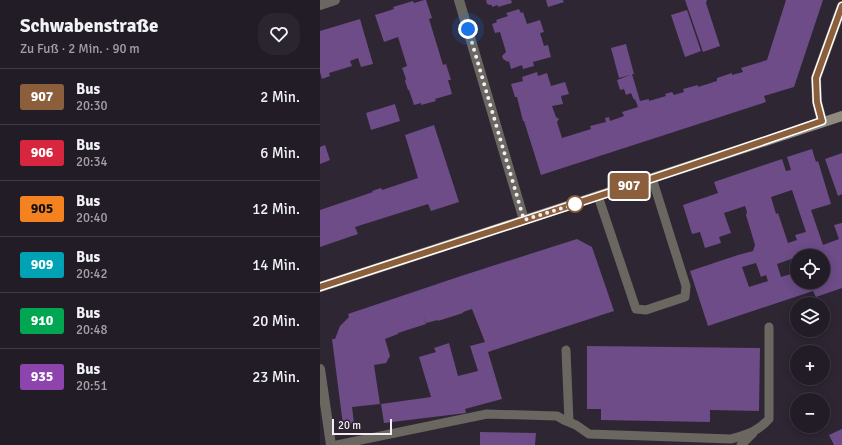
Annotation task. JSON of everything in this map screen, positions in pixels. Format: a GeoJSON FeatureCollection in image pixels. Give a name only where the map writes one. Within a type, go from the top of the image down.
{"type":"FeatureCollection","features":[{"type":"Feature","properties":{"kind":"main road"},"geometry":{"type":"LineString","coordinates":[[320,288],[822,121],[842,116]]}},
{"type":"Feature","properties":{"kind":"street"},"geometry":{"type":"LineString","coordinates":[[320,4],[335,0]]}},
{"type":"Feature","properties":{"kind":"street"},"geometry":{"type":"LineString","coordinates":[[459,0],[524,220]]}},
{"type":"Feature","properties":{"kind":"street"},"geometry":{"type":"LineString","coordinates":[[822,121],[817,102],[816,78],[842,6]]}},
{"type":"Feature","properties":{"kind":"street"},"geometry":{"type":"LineString","coordinates":[[320,369],[331,445]]}},
{"type":"Feature","properties":{"kind":"lane"},"geometry":{"type":"LineString","coordinates":[[598,196],[636,309],[646,310],[685,297],[686,286],[652,178]]}},
{"type":"Feature","properties":{"kind":"lane"},"geometry":{"type":"LineString","coordinates":[[337,445],[487,414],[557,416],[576,425],[589,434],[731,439],[753,432],[769,419],[769,327]]}},
{"type":"Feature","properties":{"kind":"lane"},"geometry":{"type":"LineString","coordinates":[[566,350],[569,422]]}},
{"type":"Feature","properties":{"kind":"lane"},"geometry":{"type":"LineString","coordinates":[[742,445],[753,432]]}},
{"type":"Feature","properties":{"kind":"building"},"geometry":{"type":"Polygon","coordinates":[[[426,0],[432,18],[429,19],[443,65],[446,64],[451,80],[448,80],[452,94],[435,99],[436,101],[421,105],[421,103],[414,105],[405,81],[406,79],[402,68],[407,66],[398,37],[384,42],[375,15],[394,9],[393,7],[413,1],[414,3],[426,0]]]}},
{"type":"Feature","properties":{"kind":"building"},"geometry":{"type":"Polygon","coordinates":[[[486,0],[511,0],[512,3],[492,7],[492,5],[487,4],[486,0]]]}},
{"type":"Feature","properties":{"kind":"building"},"geometry":{"type":"Polygon","coordinates":[[[546,0],[563,0],[564,2],[548,7],[546,0]]]}},
{"type":"Feature","properties":{"kind":"building"},"geometry":{"type":"Polygon","coordinates":[[[685,0],[707,0],[706,3],[720,46],[703,52],[685,0]]]}},
{"type":"Feature","properties":{"kind":"building"},"geometry":{"type":"Polygon","coordinates":[[[786,0],[823,0],[794,87],[764,96],[766,102],[541,175],[523,121],[517,97],[515,97],[511,84],[523,81],[522,77],[537,72],[538,76],[547,73],[551,86],[565,82],[569,94],[561,96],[563,104],[552,106],[556,117],[559,119],[557,122],[562,138],[591,129],[590,126],[606,122],[605,118],[609,117],[610,121],[624,116],[622,112],[638,107],[631,93],[626,95],[624,89],[620,90],[617,80],[630,75],[619,78],[611,48],[626,44],[634,74],[632,74],[640,101],[649,99],[649,101],[666,96],[665,94],[672,92],[674,95],[684,92],[683,89],[698,85],[698,87],[717,81],[717,78],[732,73],[732,75],[743,72],[741,68],[767,60],[786,0]]]}},
{"type":"Feature","properties":{"kind":"building"},"geometry":{"type":"Polygon","coordinates":[[[519,9],[521,13],[523,12],[527,24],[540,20],[544,32],[540,33],[544,46],[548,45],[551,57],[533,62],[534,66],[523,69],[522,65],[511,69],[509,61],[508,62],[503,59],[502,56],[506,52],[500,32],[495,33],[492,24],[497,22],[496,20],[508,16],[506,13],[519,9]]]}},
{"type":"Feature","properties":{"kind":"building"},"geometry":{"type":"Polygon","coordinates":[[[687,10],[701,51],[685,57],[671,15],[687,10]]]}},
{"type":"Feature","properties":{"kind":"building"},"geometry":{"type":"Polygon","coordinates":[[[360,19],[373,64],[361,67],[358,58],[350,61],[352,66],[329,73],[330,76],[322,79],[320,72],[320,31],[360,19]]]}},
{"type":"Feature","properties":{"kind":"building"},"geometry":{"type":"Polygon","coordinates":[[[395,104],[400,121],[371,130],[366,113],[395,104]]]}},
{"type":"Feature","properties":{"kind":"building"},"geometry":{"type":"Polygon","coordinates":[[[434,125],[459,202],[431,211],[428,204],[355,227],[358,234],[320,247],[320,210],[381,188],[382,190],[418,178],[405,135],[434,125]]]}},
{"type":"Feature","properties":{"kind":"building"},"geometry":{"type":"Polygon","coordinates":[[[325,145],[330,160],[320,164],[320,147],[325,145]]]}},
{"type":"Feature","properties":{"kind":"building"},"geometry":{"type":"Polygon","coordinates":[[[812,149],[816,162],[818,161],[831,204],[811,210],[823,245],[839,239],[834,225],[842,223],[842,288],[816,297],[813,291],[795,297],[790,297],[790,299],[708,326],[690,271],[753,251],[755,245],[746,215],[747,212],[745,206],[724,213],[731,233],[719,237],[721,243],[705,248],[700,232],[692,234],[683,205],[718,193],[714,182],[782,159],[786,171],[791,170],[787,157],[812,149]],[[792,190],[771,197],[776,214],[778,213],[788,243],[797,240],[795,235],[806,232],[792,190]],[[756,263],[742,267],[749,287],[768,281],[766,275],[761,277],[756,263]]]}},
{"type":"Feature","properties":{"kind":"building"},"geometry":{"type":"Polygon","coordinates":[[[842,153],[842,194],[838,196],[825,159],[842,153]]]}},
{"type":"Feature","properties":{"kind":"building"},"geometry":{"type":"Polygon","coordinates":[[[577,239],[592,247],[614,311],[488,352],[502,399],[465,409],[466,413],[384,423],[381,404],[431,397],[419,357],[436,352],[434,348],[449,343],[458,376],[478,371],[470,346],[485,342],[472,309],[438,321],[426,323],[424,317],[426,324],[385,339],[390,356],[386,363],[374,365],[380,404],[352,407],[354,423],[343,425],[332,339],[335,339],[340,326],[349,317],[348,314],[577,239]]]}},
{"type":"Feature","properties":{"kind":"building"},"geometry":{"type":"Polygon","coordinates":[[[587,346],[760,348],[759,411],[710,410],[710,422],[601,420],[601,409],[587,409],[587,346]]]}},
{"type":"Feature","properties":{"kind":"building"},"geometry":{"type":"Polygon","coordinates":[[[842,429],[842,445],[834,445],[829,435],[842,429]]]}},
{"type":"Feature","properties":{"kind":"building"},"geometry":{"type":"Polygon","coordinates":[[[480,432],[536,433],[535,445],[480,445],[480,432]]]}},
{"type":"Feature","properties":{"kind":"bus line","name":"907"},"geometry":{"type":"LineString","coordinates":[[320,287],[579,203],[822,121],[817,102],[816,78],[842,6]]}},
{"type":"Feature","properties":{"kind":"route"},"geometry":{"type":"LineString","coordinates":[[468,29],[524,220],[579,203],[575,204]]}}]}
